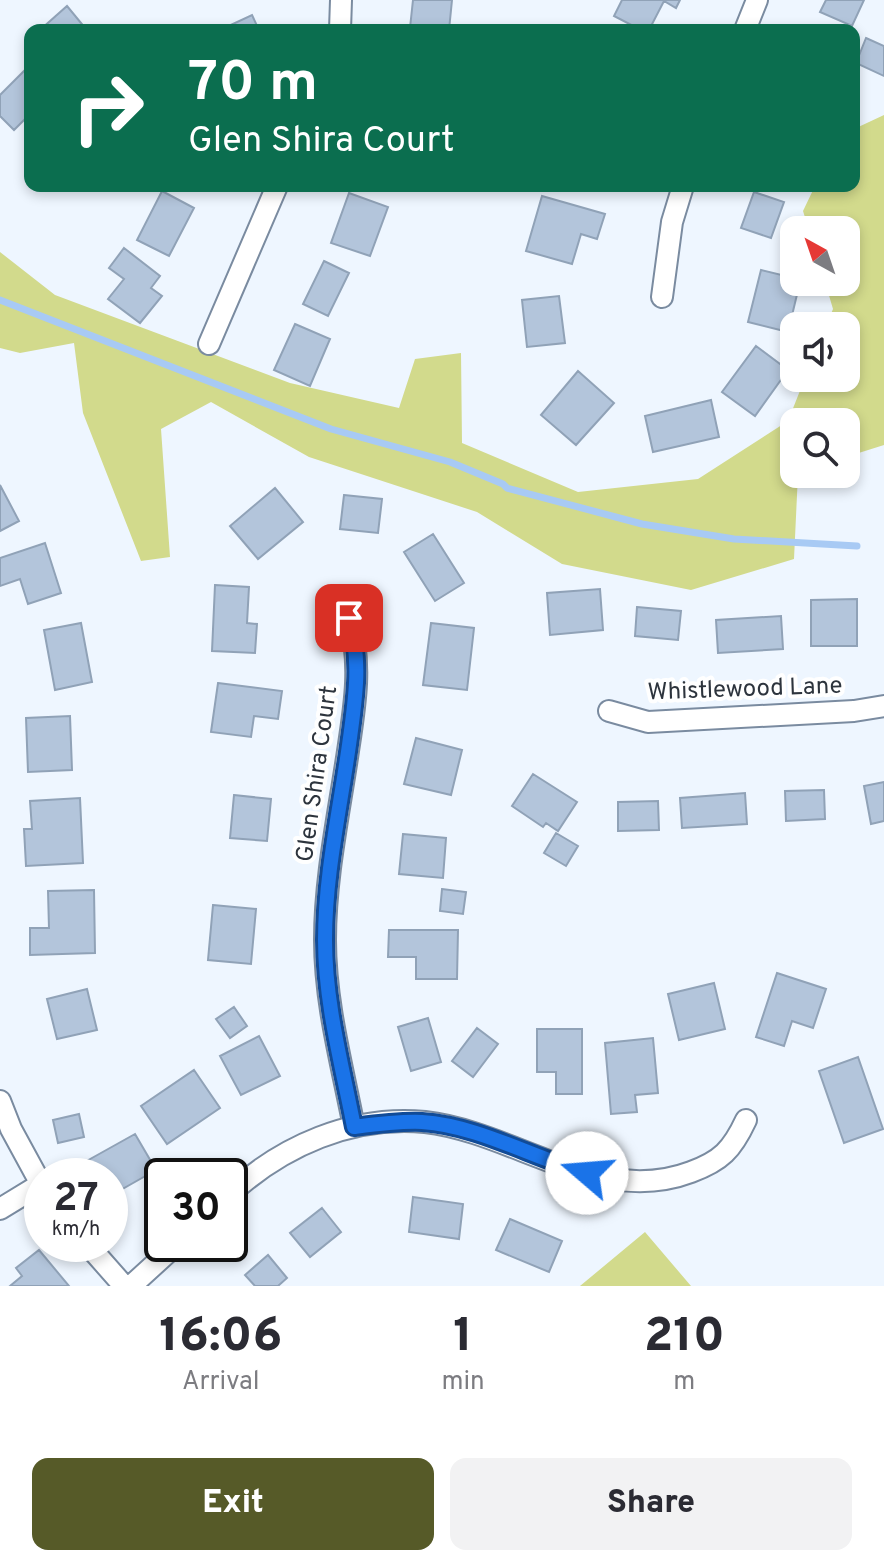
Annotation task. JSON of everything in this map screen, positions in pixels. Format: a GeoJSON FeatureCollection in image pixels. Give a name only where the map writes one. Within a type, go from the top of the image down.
{"type":"FeatureCollection","features":[{"type":"Feature","properties":{"kind":"street"},"geometry":{"type":"LineString","coordinates":[[340,24],[341,0]]}},
{"type":"Feature","properties":{"kind":"street"},"geometry":{"type":"LineString","coordinates":[[747,24],[757,0]]}},
{"type":"Feature","properties":{"kind":"street"},"geometry":{"type":"LineString","coordinates":[[209,344],[274,192]]}},
{"type":"Feature","properties":{"kind":"street"},"geometry":{"type":"LineString","coordinates":[[662,297],[672,222],[681,192]]}},
{"type":"Feature","properties":{"kind":"street","name":"Glen Shira Court"},"geometry":{"type":"LineString","coordinates":[[349,618],[356,643],[358,686],[330,876],[325,939],[332,1020],[354,1127]]}},
{"type":"Feature","properties":{"kind":"street","name":"Whistlewood Lane"},"geometry":{"type":"LineString","coordinates":[[609,711],[648,722],[854,711],[884,706]]}},
{"type":"Feature","properties":{"kind":"street"},"geometry":{"type":"LineString","coordinates":[[0,1101],[27,1158]]}},
{"type":"Feature","properties":{"kind":"street"},"geometry":{"type":"LineString","coordinates":[[248,1178],[281,1155],[323,1135],[384,1123],[424,1122],[462,1129],[568,1168],[607,1178],[645,1181],[681,1176],[714,1163],[737,1140],[746,1120]]}},
{"type":"Feature","properties":{"kind":"street"},"geometry":{"type":"LineString","coordinates":[[0,1209],[24,1195]]}},
{"type":"Feature","properties":{"kind":"street"},"geometry":{"type":"LineString","coordinates":[[103,1262],[124,1286]]}},
{"type":"Feature","properties":{"kind":"street"},"geometry":{"type":"LineString","coordinates":[[131,1286],[157,1262]]}},
{"type":"Feature","properties":{"kind":"green space"},"geometry":{"type":"Polygon","coordinates":[[[884,115],[884,445],[860,453],[860,408],[793,408],[799,392],[860,392],[860,312],[832,312],[829,296],[860,296],[860,216],[805,216],[803,211],[812,192],[860,192],[860,126],[884,115]]]}},
{"type":"Feature","properties":{"kind":"green space"},"geometry":{"type":"Polygon","coordinates":[[[0,252],[55,295],[290,383],[399,408],[415,359],[461,353],[462,443],[578,492],[698,479],[780,426],[780,488],[797,488],[794,559],[691,590],[562,564],[477,512],[309,457],[211,402],[161,429],[170,557],[141,561],[83,413],[74,343],[20,353],[0,348],[0,252]]]}},
{"type":"Feature","properties":{"kind":"green space"},"geometry":{"type":"Polygon","coordinates":[[[645,1232],[691,1286],[580,1286],[645,1232]]]}},
{"type":"Feature","properties":{"kind":"building"},"geometry":{"type":"Polygon","coordinates":[[[413,0],[452,0],[450,24],[410,24],[413,0]]]}},
{"type":"Feature","properties":{"kind":"building"},"geometry":{"type":"Polygon","coordinates":[[[622,0],[680,0],[676,8],[664,1],[652,24],[629,24],[614,16],[622,0]]]}},
{"type":"Feature","properties":{"kind":"building"},"geometry":{"type":"Polygon","coordinates":[[[826,0],[864,0],[853,24],[820,12],[826,0]]]}},
{"type":"Feature","properties":{"kind":"building"},"geometry":{"type":"Polygon","coordinates":[[[67,6],[82,24],[47,24],[67,6]]]}},
{"type":"Feature","properties":{"kind":"building"},"geometry":{"type":"Polygon","coordinates":[[[252,15],[256,24],[233,24],[252,15]]]}},
{"type":"Feature","properties":{"kind":"building"},"geometry":{"type":"Polygon","coordinates":[[[866,38],[884,46],[884,76],[860,65],[860,53],[866,38]]]}},
{"type":"Feature","properties":{"kind":"building"},"geometry":{"type":"Polygon","coordinates":[[[24,71],[24,120],[14,130],[0,116],[0,95],[24,71]]]}},
{"type":"Feature","properties":{"kind":"building"},"geometry":{"type":"Polygon","coordinates":[[[161,192],[194,208],[169,256],[137,240],[161,192]]]}},
{"type":"Feature","properties":{"kind":"building"},"geometry":{"type":"Polygon","coordinates":[[[754,192],[784,202],[771,238],[741,228],[754,192]]]}},
{"type":"Feature","properties":{"kind":"building"},"geometry":{"type":"Polygon","coordinates":[[[349,193],[388,207],[370,256],[331,243],[349,193]]]}},
{"type":"Feature","properties":{"kind":"building"},"geometry":{"type":"Polygon","coordinates":[[[542,196],[605,214],[597,239],[581,234],[572,264],[526,251],[542,196]]]}},
{"type":"Feature","properties":{"kind":"building"},"geometry":{"type":"Polygon","coordinates":[[[124,248],[160,276],[151,288],[162,296],[140,323],[108,299],[124,279],[109,268],[124,248]]]}},
{"type":"Feature","properties":{"kind":"building"},"geometry":{"type":"Polygon","coordinates":[[[324,261],[349,273],[328,316],[303,304],[324,261]]]}},
{"type":"Feature","properties":{"kind":"building"},"geometry":{"type":"Polygon","coordinates":[[[761,270],[780,275],[780,296],[797,296],[793,312],[780,312],[780,330],[748,322],[761,270]]]}},
{"type":"Feature","properties":{"kind":"building"},"geometry":{"type":"Polygon","coordinates":[[[559,296],[565,343],[527,347],[522,300],[559,296]]]}},
{"type":"Feature","properties":{"kind":"building"},"geometry":{"type":"Polygon","coordinates":[[[295,324],[330,339],[310,386],[274,370],[295,324]]]}},
{"type":"Feature","properties":{"kind":"building"},"geometry":{"type":"Polygon","coordinates":[[[756,346],[780,364],[780,381],[755,416],[722,392],[756,346]]]}},
{"type":"Feature","properties":{"kind":"building"},"geometry":{"type":"Polygon","coordinates":[[[578,371],[614,403],[576,445],[541,415],[578,371]]]}},
{"type":"Feature","properties":{"kind":"building"},"geometry":{"type":"Polygon","coordinates":[[[711,400],[719,437],[653,452],[645,416],[711,400]]]}},
{"type":"Feature","properties":{"kind":"building"},"geometry":{"type":"Polygon","coordinates":[[[0,485],[19,521],[0,531],[0,485]]]}},
{"type":"Feature","properties":{"kind":"building"},"geometry":{"type":"Polygon","coordinates":[[[275,488],[303,522],[258,559],[230,526],[275,488]]]}},
{"type":"Feature","properties":{"kind":"building"},"geometry":{"type":"Polygon","coordinates":[[[344,495],[382,499],[378,533],[340,529],[344,495]]]}},
{"type":"Feature","properties":{"kind":"building"},"geometry":{"type":"Polygon","coordinates":[[[433,534],[464,583],[435,601],[404,552],[433,534]]]}},
{"type":"Feature","properties":{"kind":"building"},"geometry":{"type":"Polygon","coordinates":[[[45,543],[61,593],[28,604],[20,579],[0,586],[0,558],[45,543]]]}},
{"type":"Feature","properties":{"kind":"building"},"geometry":{"type":"Polygon","coordinates":[[[215,585],[249,587],[247,623],[257,624],[255,653],[212,651],[215,585]]]}},
{"type":"Feature","properties":{"kind":"building"},"geometry":{"type":"Polygon","coordinates":[[[600,589],[603,630],[550,635],[547,593],[600,589]]]}},
{"type":"Feature","properties":{"kind":"building"},"geometry":{"type":"Polygon","coordinates":[[[857,599],[857,646],[811,646],[811,600],[857,599]]]}},
{"type":"Feature","properties":{"kind":"building"},"geometry":{"type":"Polygon","coordinates":[[[637,607],[681,611],[678,640],[635,636],[637,607]]]}},
{"type":"Feature","properties":{"kind":"building"},"geometry":{"type":"Polygon","coordinates":[[[781,616],[783,649],[718,653],[716,620],[781,616]]]}},
{"type":"Feature","properties":{"kind":"building"},"geometry":{"type":"Polygon","coordinates":[[[81,623],[92,682],[55,690],[44,630],[81,623]]]}},
{"type":"Feature","properties":{"kind":"building"},"geometry":{"type":"Polygon","coordinates":[[[431,623],[474,628],[467,690],[423,685],[431,623]]]}},
{"type":"Feature","properties":{"kind":"building"},"geometry":{"type":"Polygon","coordinates":[[[218,683],[282,691],[278,719],[254,716],[251,737],[211,732],[218,683]]]}},
{"type":"Feature","properties":{"kind":"building"},"geometry":{"type":"Polygon","coordinates":[[[70,716],[72,770],[28,772],[26,718],[70,716]]]}},
{"type":"Feature","properties":{"kind":"building"},"geometry":{"type":"Polygon","coordinates":[[[416,738],[462,750],[451,795],[404,784],[416,738]]]}},
{"type":"Feature","properties":{"kind":"building"},"geometry":{"type":"Polygon","coordinates":[[[533,774],[577,802],[558,831],[546,823],[543,827],[512,806],[533,774]]]}},
{"type":"Feature","properties":{"kind":"building"},"geometry":{"type":"Polygon","coordinates":[[[884,782],[884,821],[871,824],[864,786],[884,782]]]}},
{"type":"Feature","properties":{"kind":"building"},"geometry":{"type":"Polygon","coordinates":[[[824,790],[825,819],[786,821],[785,791],[824,790]]]}},
{"type":"Feature","properties":{"kind":"building"},"geometry":{"type":"Polygon","coordinates":[[[745,793],[747,824],[682,828],[680,798],[745,793]]]}},
{"type":"Feature","properties":{"kind":"building"},"geometry":{"type":"Polygon","coordinates":[[[234,795],[271,799],[267,841],[230,838],[234,795]]]}},
{"type":"Feature","properties":{"kind":"building"},"geometry":{"type":"Polygon","coordinates":[[[80,798],[83,863],[26,866],[24,829],[32,829],[30,801],[80,798]]]}},
{"type":"Feature","properties":{"kind":"building"},"geometry":{"type":"Polygon","coordinates":[[[658,801],[659,830],[618,831],[618,802],[658,801]]]}},
{"type":"Feature","properties":{"kind":"building"},"geometry":{"type":"Polygon","coordinates":[[[556,833],[578,846],[566,866],[544,853],[556,833]]]}},
{"type":"Feature","properties":{"kind":"building"},"geometry":{"type":"Polygon","coordinates":[[[403,834],[446,838],[443,878],[399,874],[403,834]]]}},
{"type":"Feature","properties":{"kind":"building"},"geometry":{"type":"Polygon","coordinates":[[[442,889],[466,892],[463,914],[440,911],[442,889]]]}},
{"type":"Feature","properties":{"kind":"building"},"geometry":{"type":"Polygon","coordinates":[[[94,890],[95,953],[30,955],[30,928],[49,928],[48,891],[94,890]]]}},
{"type":"Feature","properties":{"kind":"building"},"geometry":{"type":"Polygon","coordinates":[[[213,905],[256,909],[251,964],[208,960],[213,905]]]}},
{"type":"Feature","properties":{"kind":"building"},"geometry":{"type":"Polygon","coordinates":[[[389,930],[458,930],[457,979],[416,979],[416,957],[388,957],[389,930]]]}},
{"type":"Feature","properties":{"kind":"building"},"geometry":{"type":"Polygon","coordinates":[[[777,973],[826,989],[813,1028],[792,1021],[784,1046],[756,1037],[777,973]]]}},
{"type":"Feature","properties":{"kind":"building"},"geometry":{"type":"Polygon","coordinates":[[[714,983],[725,1029],[679,1040],[668,994],[714,983]]]}},
{"type":"Feature","properties":{"kind":"building"},"geometry":{"type":"Polygon","coordinates":[[[87,989],[97,1030],[57,1039],[47,999],[87,989]]]}},
{"type":"Feature","properties":{"kind":"building"},"geometry":{"type":"Polygon","coordinates":[[[234,1007],[247,1026],[230,1038],[216,1019],[234,1007]]]}},
{"type":"Feature","properties":{"kind":"building"},"geometry":{"type":"Polygon","coordinates":[[[428,1018],[441,1062],[411,1071],[398,1027],[428,1018]]]}},
{"type":"Feature","properties":{"kind":"building"},"geometry":{"type":"Polygon","coordinates":[[[477,1028],[498,1044],[473,1077],[452,1061],[477,1028]]]}},
{"type":"Feature","properties":{"kind":"building"},"geometry":{"type":"Polygon","coordinates":[[[537,1029],[582,1029],[582,1094],[556,1094],[556,1072],[537,1072],[537,1029]]]}},
{"type":"Feature","properties":{"kind":"building"},"geometry":{"type":"Polygon","coordinates":[[[259,1036],[280,1076],[241,1095],[220,1056],[259,1036]]]}},
{"type":"Feature","properties":{"kind":"building"},"geometry":{"type":"Polygon","coordinates":[[[653,1038],[658,1093],[635,1095],[637,1112],[611,1114],[605,1043],[653,1038]]]}},
{"type":"Feature","properties":{"kind":"building"},"geometry":{"type":"Polygon","coordinates":[[[858,1057],[883,1129],[844,1143],[819,1071],[858,1057]]]}},
{"type":"Feature","properties":{"kind":"building"},"geometry":{"type":"Polygon","coordinates":[[[194,1070],[220,1108],[167,1144],[141,1106],[194,1070]]]}},
{"type":"Feature","properties":{"kind":"building"},"geometry":{"type":"Polygon","coordinates":[[[79,1114],[84,1137],[58,1143],[53,1120],[79,1114]]]}},
{"type":"Feature","properties":{"kind":"building"},"geometry":{"type":"Polygon","coordinates":[[[135,1134],[149,1158],[144,1158],[144,1177],[128,1186],[128,1158],[92,1158],[135,1134]]]}},
{"type":"Feature","properties":{"kind":"building"},"geometry":{"type":"Polygon","coordinates":[[[413,1197],[463,1204],[459,1239],[409,1232],[413,1197]]]}},
{"type":"Feature","properties":{"kind":"building"},"geometry":{"type":"Polygon","coordinates":[[[322,1208],[341,1232],[310,1257],[290,1233],[322,1208]]]}},
{"type":"Feature","properties":{"kind":"building"},"geometry":{"type":"Polygon","coordinates":[[[510,1219],[562,1241],[549,1272],[496,1250],[510,1219]]]}},
{"type":"Feature","properties":{"kind":"building"},"geometry":{"type":"Polygon","coordinates":[[[268,1255],[287,1278],[278,1286],[255,1286],[245,1275],[268,1255]]]}},
{"type":"Feature","properties":{"kind":"building"},"geometry":{"type":"Polygon","coordinates":[[[24,1262],[49,1262],[69,1286],[10,1286],[22,1276],[16,1268],[24,1262]]]}},
{"type":"Feature","properties":{"kind":"waterway"},"geometry":{"type":"LineString","coordinates":[[0,300],[331,429],[450,462],[507,488],[642,524],[734,539],[857,546]]}},
{"type":"Feature","properties":{"kind":"route"},"geometry":{"type":"LineString","coordinates":[[349,618],[356,643],[358,686],[330,876],[325,939],[332,1020],[354,1127],[424,1122],[462,1129],[587,1173]]}}]}
